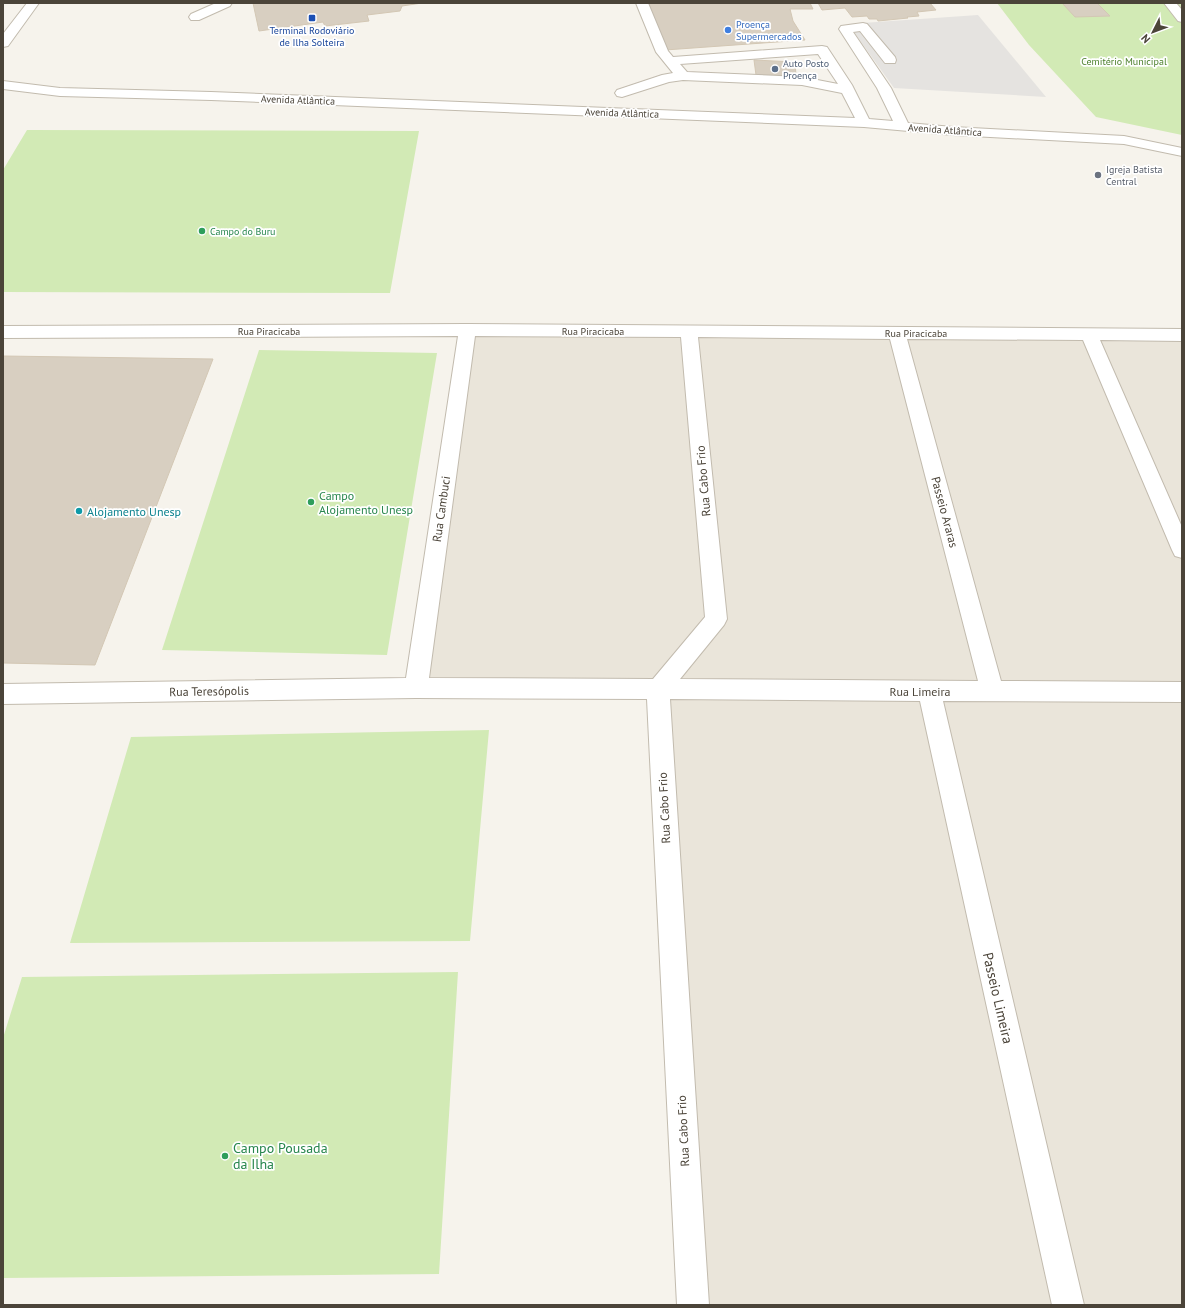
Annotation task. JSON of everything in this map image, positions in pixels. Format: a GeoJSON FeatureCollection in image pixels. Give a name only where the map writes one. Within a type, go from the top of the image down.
{"type":"FeatureCollection","features":[{"type":"Feature","properties":{"kind":"street"},"geometry":{"type":"LineString","coordinates":[[3,43],[33,3]]}},
{"type":"Feature","properties":{"kind":"street"},"geometry":{"type":"LineString","coordinates":[[195,17],[226,3]]}},
{"type":"Feature","properties":{"kind":"street"},"geometry":{"type":"LineString","coordinates":[[642,3],[662,52],[682,76]]}},
{"type":"Feature","properties":{"kind":"street"},"geometry":{"type":"LineString","coordinates":[[1170,3],[1182,18]]}},
{"type":"Feature","properties":{"kind":"street"},"geometry":{"type":"LineString","coordinates":[[890,60],[864,27],[845,29],[884,88],[902,127]]}},
{"type":"Feature","properties":{"kind":"street"},"geometry":{"type":"LineString","coordinates":[[671,61],[822,50],[847,90],[864,123]]}},
{"type":"Feature","properties":{"kind":"street"},"geometry":{"type":"LineString","coordinates":[[622,93],[667,78],[682,76],[802,81],[847,90]]}},
{"type":"Feature","properties":{"kind":"street","name":"Avenida Atlântica"},"geometry":{"type":"LineString","coordinates":[[3,85],[60,92],[250,98],[864,123],[953,131],[1124,140],[1182,152]]}},
{"type":"Feature","properties":{"kind":"street","name":"Avenida Atlântica"},"geometry":{"type":"LineString","coordinates":[[3,96],[60,92]]}},
{"type":"Feature","properties":{"kind":"street","name":"Rua Piracicaba"},"geometry":{"type":"LineString","coordinates":[[3,332],[466,330],[1182,335]]}},
{"type":"Feature","properties":{"kind":"street","name":"Rua Cambuci"},"geometry":{"type":"LineString","coordinates":[[416,688],[466,330]]}},
{"type":"Feature","properties":{"kind":"street","name":"Rua Cabo Frio"},"geometry":{"type":"LineString","coordinates":[[689,332],[716,619],[658,690],[692,1305]]}},
{"type":"Feature","properties":{"kind":"street","name":"Passeio Araras"},"geometry":{"type":"LineString","coordinates":[[898,333],[992,691]]}},
{"type":"Feature","properties":{"kind":"street"},"geometry":{"type":"LineString","coordinates":[[1088,334],[1182,550]]}},
{"type":"Feature","properties":{"kind":"street","name":"Rua Teresópolis"},"geometry":{"type":"LineString","coordinates":[[3,694],[416,688],[658,690]]}},
{"type":"Feature","properties":{"kind":"street","name":"Rua Limeira"},"geometry":{"type":"LineString","coordinates":[[658,690],[1182,692]]}},
{"type":"Feature","properties":{"kind":"street","name":"Passeio Limeira"},"geometry":{"type":"LineString","coordinates":[[929,691],[1068,1305]]}},
{"type":"Feature","properties":{"kind":"shaded area"},"geometry":{"type":"Polygon","coordinates":[[[978,15],[1046,97],[894,88],[848,24],[978,15]]]}},
{"type":"Feature","properties":{"kind":"shaded area"},"geometry":{"type":"Polygon","coordinates":[[[467,330],[1182,338],[1182,690],[422,686],[467,330]]]}},
{"type":"Feature","properties":{"kind":"shaded area"},"geometry":{"type":"Polygon","coordinates":[[[662,693],[1182,694],[1182,1305],[699,1305],[662,693]]]}},
{"type":"Feature","properties":{"kind":"green space","name":"Cemitério Municipal"},"geometry":{"type":"Polygon","coordinates":[[[997,3],[1182,3],[1182,135],[1096,117],[1029,45],[997,3]]]}},
{"type":"Feature","properties":{"kind":"green space","name":"Campo do Buru"},"geometry":{"type":"Polygon","coordinates":[[[27,130],[419,131],[390,293],[3,292],[3,170],[27,130]]]}},
{"type":"Feature","properties":{"kind":"green space","name":"Campo Alojamento Unesp"},"geometry":{"type":"Polygon","coordinates":[[[259,350],[437,353],[387,655],[162,650],[259,350]]]}},
{"type":"Feature","properties":{"kind":"green space"},"geometry":{"type":"Polygon","coordinates":[[[489,730],[470,941],[70,943],[131,737],[489,730]]]}},
{"type":"Feature","properties":{"kind":"green space","name":"Campo Pousada da Ilha"},"geometry":{"type":"Polygon","coordinates":[[[458,972],[439,1274],[3,1278],[3,1038],[22,977],[458,972]]]}},
{"type":"Feature","properties":{"kind":"building","name":"Terminal Rodoviário de Ilha Solteira"},"geometry":{"type":"Polygon","coordinates":[[[253,3],[422,3],[402,6],[400,11],[367,15],[369,21],[325,26],[323,22],[259,31],[253,3]]]}},
{"type":"Feature","properties":{"kind":"building","name":"Proença Supermercados"},"geometry":{"type":"Polygon","coordinates":[[[646,3],[810,3],[813,9],[790,9],[793,21],[805,40],[665,50],[646,3]]]}},
{"type":"Feature","properties":{"kind":"building"},"geometry":{"type":"Polygon","coordinates":[[[818,3],[930,3],[936,10],[917,12],[919,16],[878,21],[877,19],[869,19],[867,16],[852,17],[845,8],[822,10],[818,3]]]}},
{"type":"Feature","properties":{"kind":"building"},"geometry":{"type":"Polygon","coordinates":[[[1062,3],[1097,3],[1110,16],[1075,17],[1062,3]]]}},
{"type":"Feature","properties":{"kind":"building","name":"Auto Posto Proença"},"geometry":{"type":"Polygon","coordinates":[[[754,60],[795,62],[796,76],[756,75],[754,60]]]}},
{"type":"Feature","properties":{"kind":"building","name":"Alojamento Unesp"},"geometry":{"type":"Polygon","coordinates":[[[3,356],[213,359],[95,665],[3,663],[3,356]]]}},
{"type":"Feature","properties":{"kind":"place","name":"Terminal Rodoviário de Ilha Solteira"},"geometry":{"type":"Point","coordinates":[312,18]}},
{"type":"Feature","properties":{"kind":"place","name":"Proença Supermercados"},"geometry":{"type":"Point","coordinates":[728,30]}},
{"type":"Feature","properties":{"kind":"place","name":"Auto Posto Proença"},"geometry":{"type":"Point","coordinates":[775,69]}},
{"type":"Feature","properties":{"kind":"place","name":"Igreja Batista Central"},"geometry":{"type":"Point","coordinates":[1098,175]}},
{"type":"Feature","properties":{"kind":"place","name":"Campo do Buru"},"geometry":{"type":"Point","coordinates":[202,231]}},
{"type":"Feature","properties":{"kind":"place","name":"Campo Alojamento Unesp"},"geometry":{"type":"Point","coordinates":[311,502]}},
{"type":"Feature","properties":{"kind":"place","name":"Alojamento Unesp"},"geometry":{"type":"Point","coordinates":[79,511]}},
{"type":"Feature","properties":{"kind":"place","name":"Campo Pousada da Ilha"},"geometry":{"type":"Point","coordinates":[225,1156]}}]}
